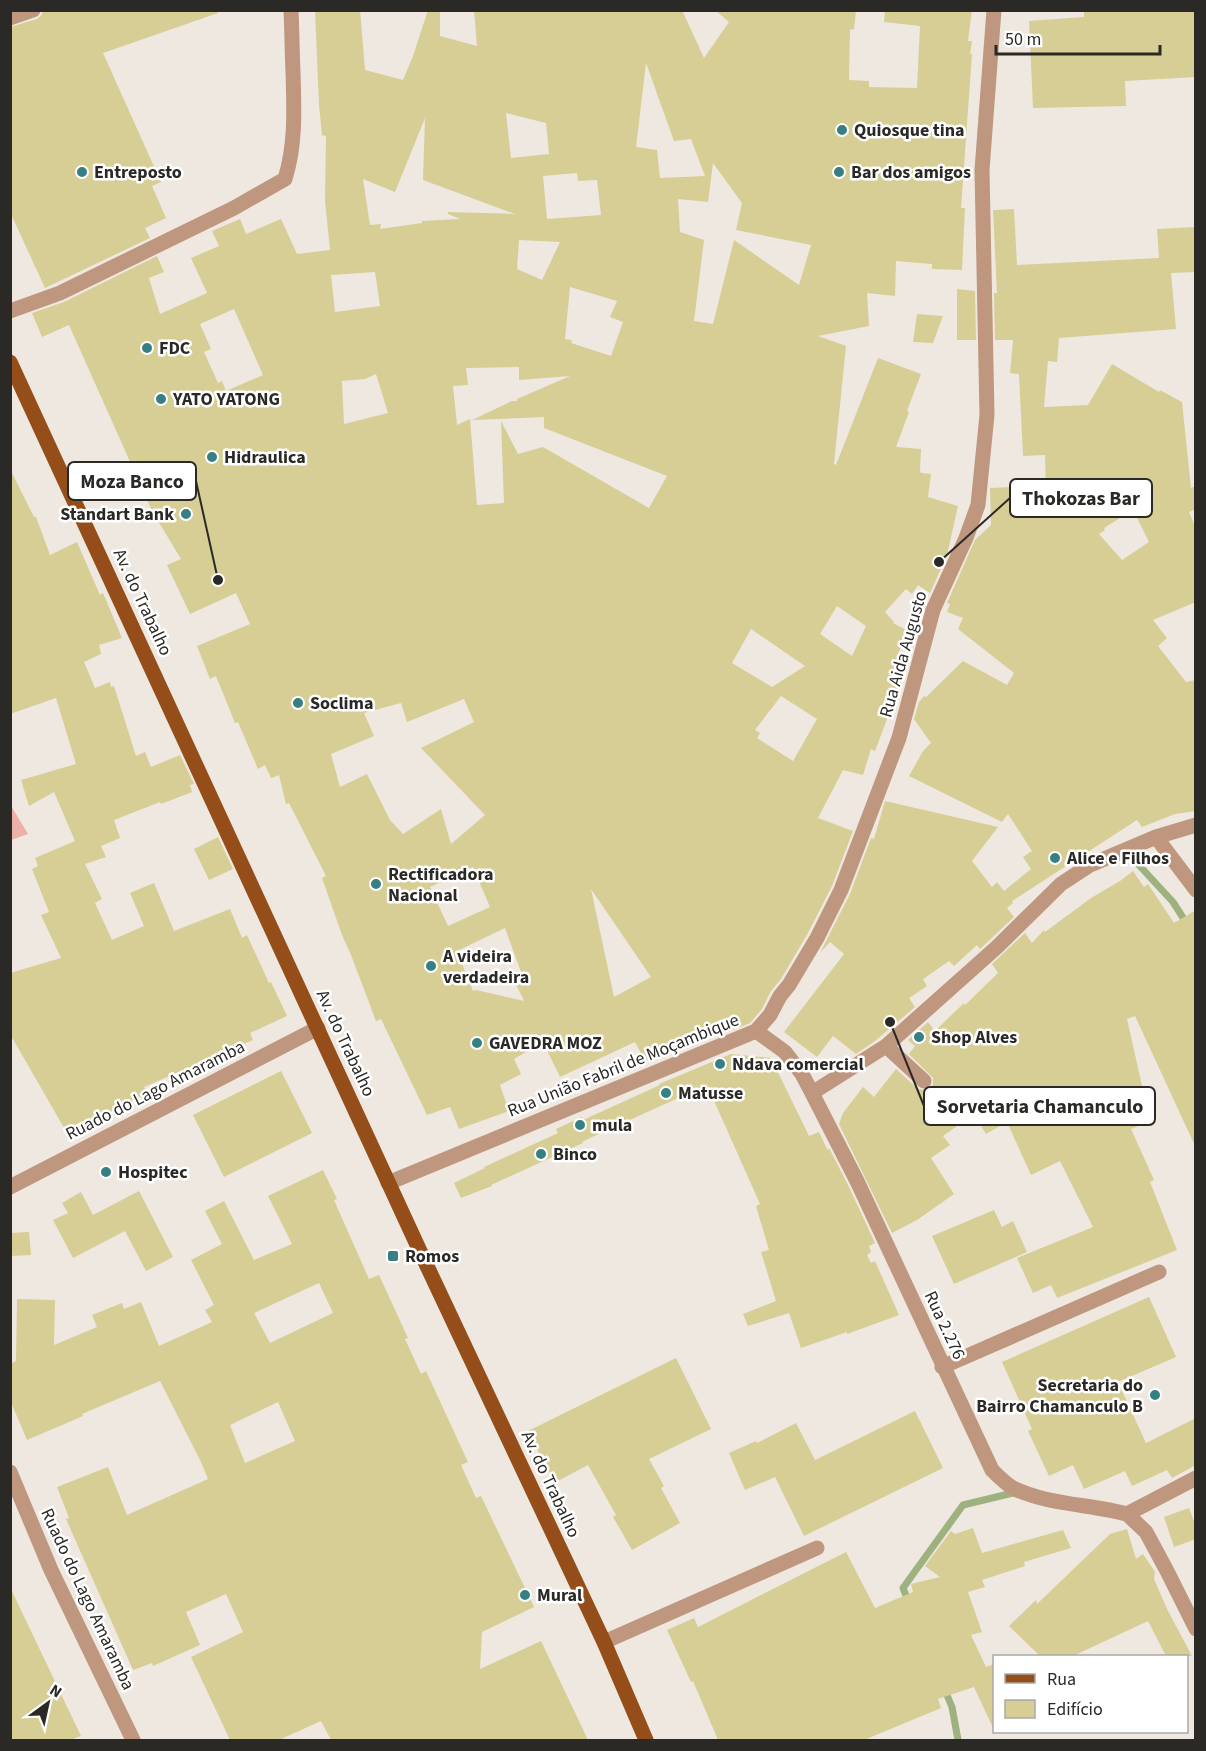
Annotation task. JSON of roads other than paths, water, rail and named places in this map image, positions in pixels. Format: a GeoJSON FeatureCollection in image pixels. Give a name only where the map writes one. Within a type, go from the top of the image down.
{"type":"FeatureCollection","features":[{"type":"Feature","properties":{"kind":"main road","name":"Av. do Trabalho"},"geometry":{"type":"LineString","coordinates":[[10,362],[388,1183],[604,1642],[646,1740]]}},
{"type":"Feature","properties":{"kind":"street"},"geometry":{"type":"LineString","coordinates":[[10,18],[33,10]]}},
{"type":"Feature","properties":{"kind":"street"},"geometry":{"type":"LineString","coordinates":[[10,311],[71,288],[234,208],[285,179],[291,160],[293,135],[291,10]]}},
{"type":"Feature","properties":{"kind":"street","name":"Rua Aida Augusto"},"geometry":{"type":"LineString","coordinates":[[756,1031],[770,1015],[789,985],[817,938],[841,890],[899,738],[933,610],[966,538],[978,505],[987,415],[982,170],[994,10]]}},
{"type":"Feature","properties":{"kind":"street"},"geometry":{"type":"LineString","coordinates":[[812,1093],[886,1046],[997,947],[1060,884],[1090,865],[1156,837],[1196,825]]}},
{"type":"Feature","properties":{"kind":"street"},"geometry":{"type":"LineString","coordinates":[[1156,837],[1196,890]]}},
{"type":"Feature","properties":{"kind":"street","name":"Ruado do Lago Amaramba"},"geometry":{"type":"LineString","coordinates":[[10,1187],[318,1028]]}},
{"type":"Feature","properties":{"kind":"street","name":"Rua União Fabril de Moçambique"},"geometry":{"type":"LineString","coordinates":[[388,1183],[756,1031],[785,1052],[802,1074],[812,1093]]}},
{"type":"Feature","properties":{"kind":"street"},"geometry":{"type":"LineString","coordinates":[[886,1046],[924,1082]]}},
{"type":"Feature","properties":{"kind":"street","name":"Rua 2.276"},"geometry":{"type":"LineString","coordinates":[[812,1093],[857,1181],[992,1470],[1012,1487],[1039,1497],[1127,1514]]}},
{"type":"Feature","properties":{"kind":"street"},"geometry":{"type":"LineString","coordinates":[[942,1367],[1159,1272]]}},
{"type":"Feature","properties":{"kind":"street","name":"Ruado do Lago Amaramba"},"geometry":{"type":"LineString","coordinates":[[10,1472],[51,1570],[130,1739]]}},
{"type":"Feature","properties":{"kind":"street"},"geometry":{"type":"LineString","coordinates":[[1196,1478],[1127,1514],[1146,1532],[1196,1629]]}},
{"type":"Feature","properties":{"kind":"street"},"geometry":{"type":"LineString","coordinates":[[604,1642],[818,1548]]}},
{"type":"Feature","properties":{"kind":"waterway"},"geometry":{"type":"LineString","coordinates":[[1125,850],[1173,902],[1187,924]]}},
{"type":"Feature","properties":{"kind":"waterway"},"geometry":{"type":"LineString","coordinates":[[909,1603],[903,1588],[963,1505],[1017,1492]]}},
{"type":"Feature","properties":{"kind":"waterway"},"geometry":{"type":"LineString","coordinates":[[944,1688],[952,1707],[958,1740]]}},
{"type":"Feature","properties":{"kind":"place","name":"Quiosque tina"},"geometry":{"type":"Point","coordinates":[842,130]}},
{"type":"Feature","properties":{"kind":"place","name":"Entreposto"},"geometry":{"type":"Point","coordinates":[82,172]}},
{"type":"Feature","properties":{"kind":"place","name":"Bar dos amigos"},"geometry":{"type":"Point","coordinates":[839,172]}},
{"type":"Feature","properties":{"kind":"place","name":"FDC"},"geometry":{"type":"Point","coordinates":[147,348]}},
{"type":"Feature","properties":{"kind":"place","name":"YATO YATONG"},"geometry":{"type":"Point","coordinates":[161,399]}},
{"type":"Feature","properties":{"kind":"place","name":"Hidraulica"},"geometry":{"type":"Point","coordinates":[212,457]}},
{"type":"Feature","properties":{"kind":"place","name":"Standart Bank"},"geometry":{"type":"Point","coordinates":[186,514]}},
{"type":"Feature","properties":{"kind":"place","name":"Thokozas Bar"},"geometry":{"type":"Point","coordinates":[939,562]}},
{"type":"Feature","properties":{"kind":"place","name":"Moza Banco"},"geometry":{"type":"Point","coordinates":[218,580]}},
{"type":"Feature","properties":{"kind":"place","name":"Soclima"},"geometry":{"type":"Point","coordinates":[298,703]}},
{"type":"Feature","properties":{"kind":"place","name":"Alice e Filhos"},"geometry":{"type":"Point","coordinates":[1055,858]}},
{"type":"Feature","properties":{"kind":"place","name":"Rectificadora Nacional"},"geometry":{"type":"Point","coordinates":[376,884]}},
{"type":"Feature","properties":{"kind":"place","name":"A videira verdadeira"},"geometry":{"type":"Point","coordinates":[431,966]}},
{"type":"Feature","properties":{"kind":"place","name":"Sorvetaria Chamanculo"},"geometry":{"type":"Point","coordinates":[890,1022]}},
{"type":"Feature","properties":{"kind":"place","name":"Shop Alves"},"geometry":{"type":"Point","coordinates":[919,1037]}},
{"type":"Feature","properties":{"kind":"place","name":"GAVEDRA MOZ"},"geometry":{"type":"Point","coordinates":[477,1043]}},
{"type":"Feature","properties":{"kind":"place","name":"Ndava comercial"},"geometry":{"type":"Point","coordinates":[720,1064]}},
{"type":"Feature","properties":{"kind":"place","name":"Matusse"},"geometry":{"type":"Point","coordinates":[666,1093]}},
{"type":"Feature","properties":{"kind":"place","name":"mula"},"geometry":{"type":"Point","coordinates":[580,1125]}},
{"type":"Feature","properties":{"kind":"place","name":"Binco"},"geometry":{"type":"Point","coordinates":[541,1154]}},
{"type":"Feature","properties":{"kind":"place","name":"Hospitec"},"geometry":{"type":"Point","coordinates":[106,1172]}},
{"type":"Feature","properties":{"kind":"place","name":"Romos"},"geometry":{"type":"Point","coordinates":[393,1256]}},
{"type":"Feature","properties":{"kind":"place","name":"Secretaria do Bairro Chamanculo B"},"geometry":{"type":"Point","coordinates":[1155,1395]}},
{"type":"Feature","properties":{"kind":"place","name":"Mural"},"geometry":{"type":"Point","coordinates":[525,1595]}}]}
